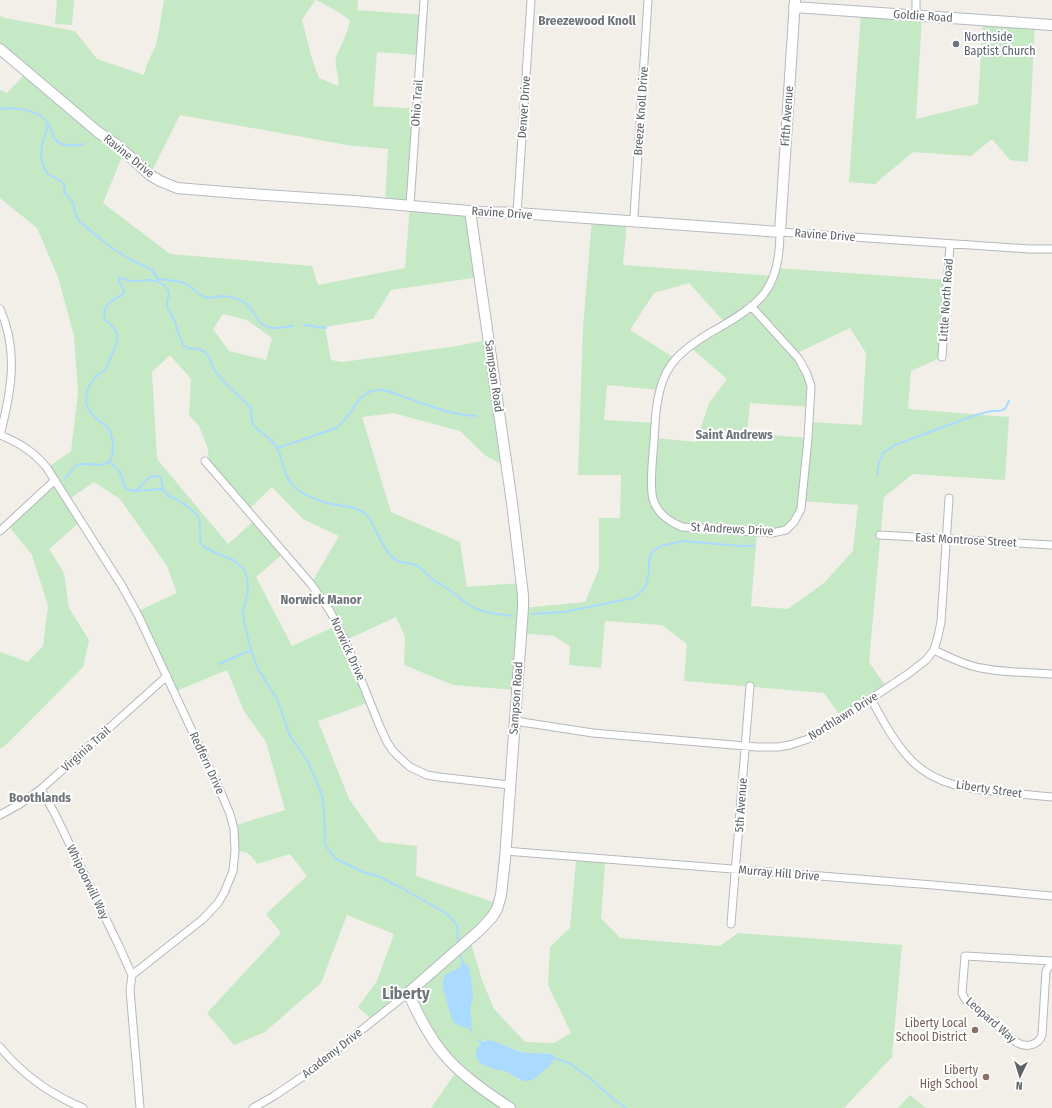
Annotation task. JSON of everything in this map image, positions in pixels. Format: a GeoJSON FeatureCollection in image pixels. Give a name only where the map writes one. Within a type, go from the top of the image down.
{"type":"FeatureCollection","features":[{"type":"Feature","properties":{"kind":"street","name":"Ohio Trail"},"geometry":{"type":"LineString","coordinates":[[410,205],[424,0]]}},
{"type":"Feature","properties":{"kind":"street","name":"Denver Drive"},"geometry":{"type":"LineString","coordinates":[[517,213],[531,0]]}},
{"type":"Feature","properties":{"kind":"street","name":"Breeze Knoll Drive"},"geometry":{"type":"LineString","coordinates":[[632,221],[634,216],[648,0]]}},
{"type":"Feature","properties":{"kind":"street"},"geometry":{"type":"LineString","coordinates":[[916,0],[916,16]]}},
{"type":"Feature","properties":{"kind":"street","name":"Goldie Road"},"geometry":{"type":"LineString","coordinates":[[795,4],[916,16],[1052,25]]}},
{"type":"Feature","properties":{"kind":"street","name":"Fifth Avenue"},"geometry":{"type":"LineString","coordinates":[[780,232],[795,4]]}},
{"type":"Feature","properties":{"kind":"street","name":"Ravine Drive"},"geometry":{"type":"LineString","coordinates":[[0,49],[98,132],[117,145],[150,175],[166,184],[185,189],[410,205],[470,211],[517,213],[950,244],[1052,249]]}},
{"type":"Feature","properties":{"kind":"street","name":"Sampson Road"},"geometry":{"type":"LineString","coordinates":[[408,993],[470,940],[487,924],[492,917],[501,895],[506,851],[523,608],[522,583],[470,211]]}},
{"type":"Feature","properties":{"kind":"street","name":"St Andrews Drive"},"geometry":{"type":"LineString","coordinates":[[751,306],[799,359],[807,374],[810,384],[808,432],[801,509],[794,522],[786,530],[772,534],[682,527],[671,522],[660,513],[653,499],[651,481],[658,398],[664,378],[672,364],[682,353],[698,341],[726,324],[762,296],[769,285],[777,263],[780,246],[780,232]]}},
{"type":"Feature","properties":{"kind":"street","name":"Little North Road"},"geometry":{"type":"LineString","coordinates":[[942,357],[950,244]]}},
{"type":"Feature","properties":{"kind":"street"},"geometry":{"type":"LineString","coordinates":[[0,309],[7,331],[11,352],[12,370],[11,388],[0,435]]}},
{"type":"Feature","properties":{"kind":"street","name":"Redfern Drive"},"geometry":{"type":"LineString","coordinates":[[0,435],[34,454],[48,468],[122,586],[167,676],[222,795],[230,814],[234,829],[235,858],[231,876],[218,903],[209,913],[180,938],[132,975]]}},
{"type":"Feature","properties":{"kind":"street","name":"Norwick Drive"},"geometry":{"type":"LineString","coordinates":[[205,461],[312,584],[330,611],[346,640],[387,742],[398,757],[410,767],[427,775],[510,785]]}},
{"type":"Feature","properties":{"kind":"street"},"geometry":{"type":"LineString","coordinates":[[0,531],[55,480]]}},
{"type":"Feature","properties":{"kind":"street","name":"Northlawn Drive"},"geometry":{"type":"LineString","coordinates":[[515,720],[593,733],[745,746],[778,747],[800,742],[828,727],[908,674],[926,660],[934,650],[940,622],[950,498]]}},
{"type":"Feature","properties":{"kind":"street","name":"East Montrose Street"},"geometry":{"type":"LineString","coordinates":[[880,535],[1052,545]]}},
{"type":"Feature","properties":{"kind":"street"},"geometry":{"type":"LineString","coordinates":[[934,650],[961,662],[980,668],[1052,674]]}},
{"type":"Feature","properties":{"kind":"street","name":"Virginia Trail"},"geometry":{"type":"LineString","coordinates":[[0,815],[20,804],[41,789],[167,676]]}},
{"type":"Feature","properties":{"kind":"street","name":"5th Avenue"},"geometry":{"type":"LineString","coordinates":[[731,924],[750,686]]}},
{"type":"Feature","properties":{"kind":"street","name":"Liberty Street"},"geometry":{"type":"LineString","coordinates":[[871,699],[894,738],[904,751],[922,770],[931,776],[944,782],[969,789],[1052,797]]}},
{"type":"Feature","properties":{"kind":"street","name":"Whipoorwill Way"},"geometry":{"type":"LineString","coordinates":[[41,789],[116,939],[132,975]]}},
{"type":"Feature","properties":{"kind":"street","name":"Murray Hill Drive"},"geometry":{"type":"LineString","coordinates":[[506,851],[1052,896]]}},
{"type":"Feature","properties":{"kind":"street","name":"Leopard Way"},"geometry":{"type":"LineString","coordinates":[[964,956],[1052,962],[1046,971],[1042,1035],[1041,1039],[1035,1044],[1026,1045],[1016,1042],[965,999],[962,993],[964,956]]}},
{"type":"Feature","properties":{"kind":"street"},"geometry":{"type":"LineString","coordinates":[[132,975],[130,990],[140,1108]]}},
{"type":"Feature","properties":{"kind":"street"},"geometry":{"type":"LineString","coordinates":[[408,993],[431,1036],[447,1058],[459,1070],[510,1108]]}},
{"type":"Feature","properties":{"kind":"street","name":"Academy Drive"},"geometry":{"type":"LineString","coordinates":[[253,1108],[305,1075],[408,993]]}},
{"type":"Feature","properties":{"kind":"street"},"geometry":{"type":"LineString","coordinates":[[0,1047],[13,1061],[42,1085],[83,1108]]}},
{"type":"Feature","properties":{"kind":"green space"},"geometry":{"type":"Polygon","coordinates":[[[57,0],[74,0],[72,25],[55,24],[57,0]]]}},
{"type":"Feature","properties":{"kind":"green space"},"geometry":{"type":"Polygon","coordinates":[[[164,0],[315,0],[302,20],[312,59],[319,78],[338,86],[336,58],[349,27],[349,20],[316,0],[358,0],[357,10],[423,15],[420,55],[377,52],[373,106],[417,109],[410,205],[470,211],[479,277],[391,290],[373,319],[325,327],[331,360],[343,362],[457,346],[488,340],[506,466],[486,456],[460,431],[393,413],[362,417],[391,512],[460,542],[467,587],[522,583],[523,608],[585,602],[599,569],[599,518],[620,518],[621,475],[578,475],[583,327],[592,219],[627,221],[623,265],[773,276],[776,268],[948,280],[942,357],[911,371],[908,409],[1009,417],[1005,480],[913,474],[884,497],[869,662],[887,688],[842,718],[824,693],[684,681],[687,644],[662,625],[605,621],[601,668],[569,665],[570,646],[554,636],[521,633],[517,690],[453,685],[404,665],[405,637],[396,617],[346,640],[370,702],[318,721],[349,799],[380,842],[417,846],[416,876],[499,904],[470,940],[482,980],[494,1009],[525,1042],[554,1043],[571,1033],[548,985],[550,947],[570,928],[576,861],[605,863],[601,918],[620,938],[720,946],[738,933],[902,945],[892,1057],[844,1108],[431,1108],[458,1069],[407,995],[373,1021],[358,1007],[377,981],[394,934],[347,915],[321,983],[265,1032],[234,1045],[207,1013],[281,933],[266,914],[307,876],[290,854],[257,864],[248,854],[235,851],[233,826],[285,810],[266,742],[244,711],[227,670],[174,692],[136,612],[177,593],[167,566],[120,499],[94,482],[68,500],[81,521],[49,549],[64,573],[69,608],[89,640],[83,667],[8,743],[0,749],[0,652],[28,662],[43,646],[48,606],[32,555],[7,524],[55,481],[47,468],[71,451],[78,392],[74,336],[58,277],[37,228],[0,198],[0,90],[7,93],[27,72],[0,49],[0,16],[75,31],[97,59],[144,75],[147,64],[156,45],[164,0]],[[180,115],[150,175],[124,152],[103,203],[170,254],[312,266],[318,285],[405,268],[410,205],[385,203],[388,149],[347,145],[180,115]],[[689,283],[654,293],[630,330],[676,359],[660,390],[607,385],[604,420],[656,423],[655,438],[696,442],[709,403],[727,379],[690,347],[726,324],[689,283]],[[223,314],[213,329],[229,351],[266,360],[272,338],[247,320],[223,314]],[[850,328],[795,354],[807,374],[810,407],[750,403],[747,433],[807,438],[809,422],[862,425],[866,353],[850,328]],[[170,355],[152,372],[157,459],[228,544],[256,519],[284,553],[256,577],[292,646],[338,625],[311,584],[339,536],[303,519],[272,487],[248,510],[209,465],[208,449],[199,426],[189,415],[191,379],[170,355]],[[802,501],[786,530],[757,533],[751,606],[788,609],[824,583],[853,551],[858,505],[802,501]],[[489,1040],[480,1044],[483,1065],[507,1072],[520,1080],[541,1073],[551,1065],[549,1053],[539,1054],[522,1052],[489,1040]]]}},
{"type":"Feature","properties":{"kind":"green space"},"geometry":{"type":"Polygon","coordinates":[[[861,12],[922,16],[916,119],[978,104],[983,20],[1035,24],[1028,162],[1010,160],[992,139],[971,156],[913,152],[875,184],[849,182],[861,12]]]}},
{"type":"Feature","properties":{"kind":"green space"},"geometry":{"type":"Polygon","coordinates":[[[910,1095],[926,1108],[898,1108],[910,1095]]]}},
{"type":"Feature","properties":{"kind":"water"},"geometry":{"type":"Polygon","coordinates":[[[461,963],[469,966],[473,996],[470,1009],[472,1023],[471,1026],[467,1028],[457,1025],[452,1020],[443,988],[445,975],[460,967],[461,963]]]}},
{"type":"Feature","properties":{"kind":"water"},"geometry":{"type":"Polygon","coordinates":[[[489,1040],[522,1052],[553,1055],[553,1063],[533,1080],[522,1080],[507,1072],[486,1066],[477,1060],[476,1055],[478,1047],[483,1042],[489,1040]]]}},
{"type":"Feature","properties":{"kind":"waterway"},"geometry":{"type":"LineString","coordinates":[[0,109],[12,108],[38,114],[47,122],[55,140],[59,143],[71,146],[84,144]]}},
{"type":"Feature","properties":{"kind":"waterway"},"geometry":{"type":"LineString","coordinates":[[48,125],[42,145],[41,157],[44,168],[48,174],[62,182],[65,193],[73,203],[76,215],[80,222],[112,248],[131,260],[151,269],[157,276],[157,281],[164,285],[168,290],[169,295],[167,307],[175,321],[183,345],[188,348],[204,351],[209,357],[213,368],[222,380],[251,408],[254,426],[276,446],[287,476],[294,487],[317,500],[330,504],[351,507],[362,511],[369,517],[389,554],[397,561],[419,567],[472,607],[489,613],[513,616]]}},
{"type":"Feature","properties":{"kind":"waterway"},"geometry":{"type":"LineString","coordinates":[[65,478],[77,465],[100,465],[108,462],[112,457],[113,444],[110,431],[89,411],[86,398],[89,386],[92,381],[105,370],[117,342],[117,333],[115,329],[105,320],[104,315],[108,304],[123,294],[124,291],[119,279],[130,281],[157,281]]}},
{"type":"Feature","properties":{"kind":"waterway"},"geometry":{"type":"LineString","coordinates":[[157,279],[173,280],[185,283],[200,295],[207,298],[223,296],[244,302],[249,306],[259,321],[270,328],[293,326]]}},
{"type":"Feature","properties":{"kind":"waterway"},"geometry":{"type":"LineString","coordinates":[[304,325],[326,328]]}},
{"type":"Feature","properties":{"kind":"waterway"},"geometry":{"type":"LineString","coordinates":[[277,448],[336,428],[341,424],[364,395],[378,390],[389,391],[450,412],[476,416]]}},
{"type":"Feature","properties":{"kind":"waterway"},"geometry":{"type":"LineString","coordinates":[[877,475],[879,463],[883,453],[895,445],[976,415],[1005,409],[1009,401]]}},
{"type":"Feature","properties":{"kind":"waterway"},"geometry":{"type":"LineString","coordinates":[[109,462],[118,470],[125,487],[129,490],[136,491],[160,489],[188,507],[198,516],[200,522],[200,541],[203,546],[233,560],[244,569],[247,578],[248,591],[243,612],[251,650],[258,669],[277,699],[290,736],[308,762],[322,795],[324,808],[325,845],[330,852],[336,859],[363,872],[378,876],[444,912],[457,926],[458,941]]}},
{"type":"Feature","properties":{"kind":"waterway"},"geometry":{"type":"LineString","coordinates":[[137,490],[147,479],[153,476],[160,477],[163,490]]}},
{"type":"Feature","properties":{"kind":"waterway"},"geometry":{"type":"LineString","coordinates":[[532,614],[564,612],[633,598],[641,592],[646,585],[649,572],[649,559],[652,552],[661,546],[683,541],[754,546]]}},
{"type":"Feature","properties":{"kind":"waterway"},"geometry":{"type":"LineString","coordinates":[[219,664],[251,650]]}},
{"type":"Feature","properties":{"kind":"waterway"},"geometry":{"type":"LineString","coordinates":[[460,955],[463,963]]}},
{"type":"Feature","properties":{"kind":"waterway"},"geometry":{"type":"LineString","coordinates":[[469,1027],[472,1032]]}},
{"type":"Feature","properties":{"kind":"waterway"},"geometry":{"type":"LineString","coordinates":[[479,1040],[482,1043]]}},
{"type":"Feature","properties":{"kind":"waterway"},"geometry":{"type":"LineString","coordinates":[[554,1058],[569,1063],[590,1078],[612,1098],[626,1108]]}},
{"type":"Feature","properties":{"kind":"place","name":"Northside Baptist Church"},"geometry":{"type":"Point","coordinates":[956,44]}},
{"type":"Feature","properties":{"kind":"place","name":"Liberty Local School District"},"geometry":{"type":"Point","coordinates":[975,1030]}},
{"type":"Feature","properties":{"kind":"place","name":"Liberty High School"},"geometry":{"type":"Point","coordinates":[986,1077]}},
{"type":"Feature","properties":{"kind":"district","name":"Breezewood Knoll"},"geometry":{"type":"Point","coordinates":[587,20]}},
{"type":"Feature","properties":{"kind":"district","name":"Saint Andrews"},"geometry":{"type":"Point","coordinates":[734,434]}},
{"type":"Feature","properties":{"kind":"district","name":"Norwick Manor"},"geometry":{"type":"Point","coordinates":[321,599]}},
{"type":"Feature","properties":{"kind":"district","name":"Boothlands"},"geometry":{"type":"Point","coordinates":[40,797]}},
{"type":"Feature","properties":{"kind":"district","name":"Liberty"},"geometry":{"type":"Point","coordinates":[406,993]}}]}
